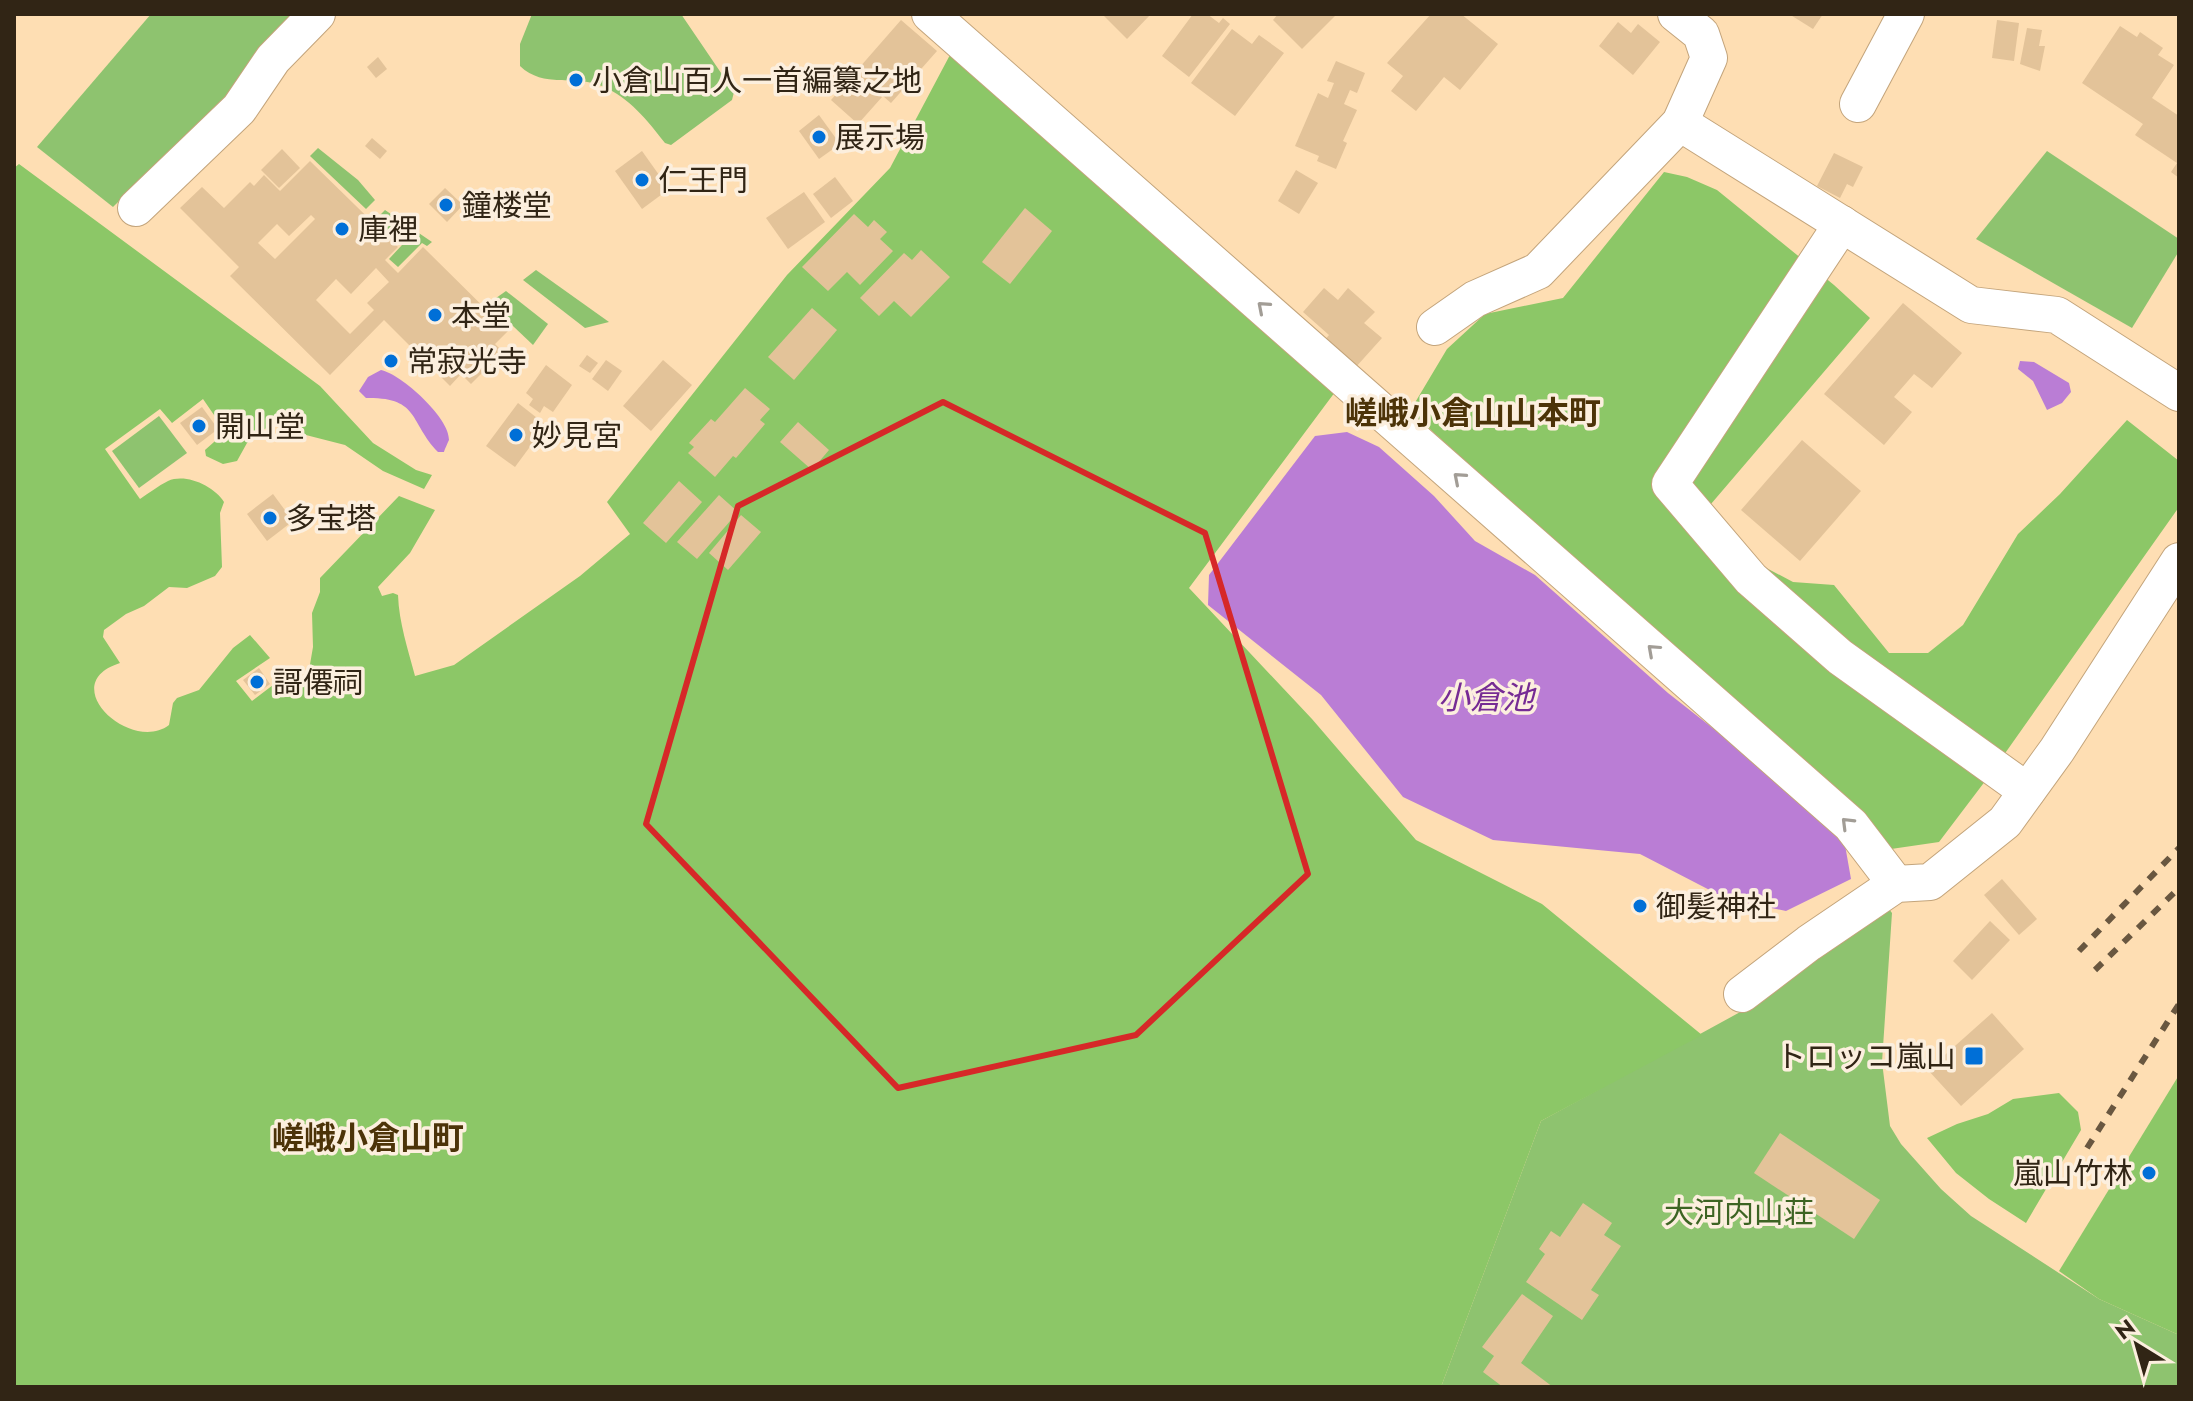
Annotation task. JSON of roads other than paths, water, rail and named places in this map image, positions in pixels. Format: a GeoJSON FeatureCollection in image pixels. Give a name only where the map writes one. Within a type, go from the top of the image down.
{"type":"FeatureCollection","features":[{"type":"Feature","properties":{"kind":"street"},"geometry":{"type":"LineString","coordinates":[[136,208],[239,109],[273,59],[317,14]]}},
{"type":"Feature","properties":{"kind":"street"},"geometry":{"type":"LineString","coordinates":[[930,14],[1851,825],[1896,884]]}},
{"type":"Feature","properties":{"kind":"street"},"geometry":{"type":"LineString","coordinates":[[1858,104],[1906,14]]}},
{"type":"Feature","properties":{"kind":"street"},"geometry":{"type":"LineString","coordinates":[[1435,327],[1475,299],[1538,271],[1680,123],[1709,58],[1697,21]]}},
{"type":"Feature","properties":{"kind":"street"},"geometry":{"type":"LineString","coordinates":[[1680,123],[1971,305],[2057,315],[2179,393]]}},
{"type":"Feature","properties":{"kind":"street"},"geometry":{"type":"LineString","coordinates":[[1842,224],[1670,484],[1751,579],[1840,657],[2027,791]]}},
{"type":"Feature","properties":{"kind":"street"},"geometry":{"type":"LineString","coordinates":[[1742,994],[1809,943],[1896,884],[1930,882],[2005,822],[2179,561]]}},
{"type":"Feature","properties":{"kind":"water"},"geometry":{"type":"Polygon","coordinates":[[[2020,361],[2034,362],[2069,383],[2071,392],[2062,403],[2047,410],[2033,381],[2018,369],[2020,361]]]}},
{"type":"Feature","properties":{"kind":"water"},"geometry":{"type":"Polygon","coordinates":[[[381,370],[412,388],[442,420],[449,440],[444,452],[438,452],[405,407],[383,399],[366,398],[359,391],[368,377],[381,370]]]}},
{"type":"Feature","properties":{"kind":"water","name":"小倉池"},"geometry":{"type":"Polygon","coordinates":[[[1347,432],[1379,447],[1434,496],[1475,541],[1535,575],[1668,693],[1784,784],[1845,845],[1851,879],[1786,911],[1727,899],[1640,854],[1493,840],[1403,797],[1321,695],[1208,605],[1209,575],[1315,436],[1347,432]]]}},
{"type":"Feature","properties":{"kind":"railway"},"geometry":{"type":"LineString","coordinates":[[2079,951],[2179,848]]}},
{"type":"Feature","properties":{"kind":"railway"},"geometry":{"type":"LineString","coordinates":[[2095,970],[2179,888]]}},
{"type":"Feature","properties":{"kind":"railway"},"geometry":{"type":"LineString","coordinates":[[2087,1148],[2179,1004]]}},
{"type":"Feature","properties":{"kind":"place","name":"小倉山百人一首編纂之地"},"geometry":{"type":"Point","coordinates":[576,80]}},
{"type":"Feature","properties":{"kind":"place","name":"展示場"},"geometry":{"type":"Point","coordinates":[819,137]}},
{"type":"Feature","properties":{"kind":"place","name":"仁王門"},"geometry":{"type":"Point","coordinates":[642,180]}},
{"type":"Feature","properties":{"kind":"place","name":"鐘楼堂"},"geometry":{"type":"Point","coordinates":[446,205]}},
{"type":"Feature","properties":{"kind":"place","name":"庫裡"},"geometry":{"type":"Point","coordinates":[342,229]}},
{"type":"Feature","properties":{"kind":"place","name":"本堂"},"geometry":{"type":"Point","coordinates":[435,315]}},
{"type":"Feature","properties":{"kind":"place","name":"常寂光寺"},"geometry":{"type":"Point","coordinates":[391,361]}},
{"type":"Feature","properties":{"kind":"place","name":"開山堂"},"geometry":{"type":"Point","coordinates":[199,426]}},
{"type":"Feature","properties":{"kind":"place","name":"妙見宮"},"geometry":{"type":"Point","coordinates":[516,435]}},
{"type":"Feature","properties":{"kind":"place","name":"多宝塔"},"geometry":{"type":"Point","coordinates":[270,518]}},
{"type":"Feature","properties":{"kind":"place","name":"謌僊祠"},"geometry":{"type":"Point","coordinates":[257,682]}},
{"type":"Feature","properties":{"kind":"place","name":"御髪神社"},"geometry":{"type":"Point","coordinates":[1640,906]}},
{"type":"Feature","properties":{"kind":"place","name":"トロッコ嵐山"},"geometry":{"type":"Point","coordinates":[1974,1056]}},
{"type":"Feature","properties":{"kind":"place","name":"嵐山竹林"},"geometry":{"type":"Point","coordinates":[2149,1173]}},
{"type":"Feature","properties":{"kind":"district","name":"嵯峨小倉山山本町"},"geometry":{"type":"Point","coordinates":[1473,413]}},
{"type":"Feature","properties":{"kind":"district","name":"嵯峨小倉山町"},"geometry":{"type":"Point","coordinates":[368,1138]}},
{"type":"Feature","properties":{"kind":"park label","name":"大河内山荘"},"geometry":{"type":"Point","coordinates":[1739,1212]}}]}
